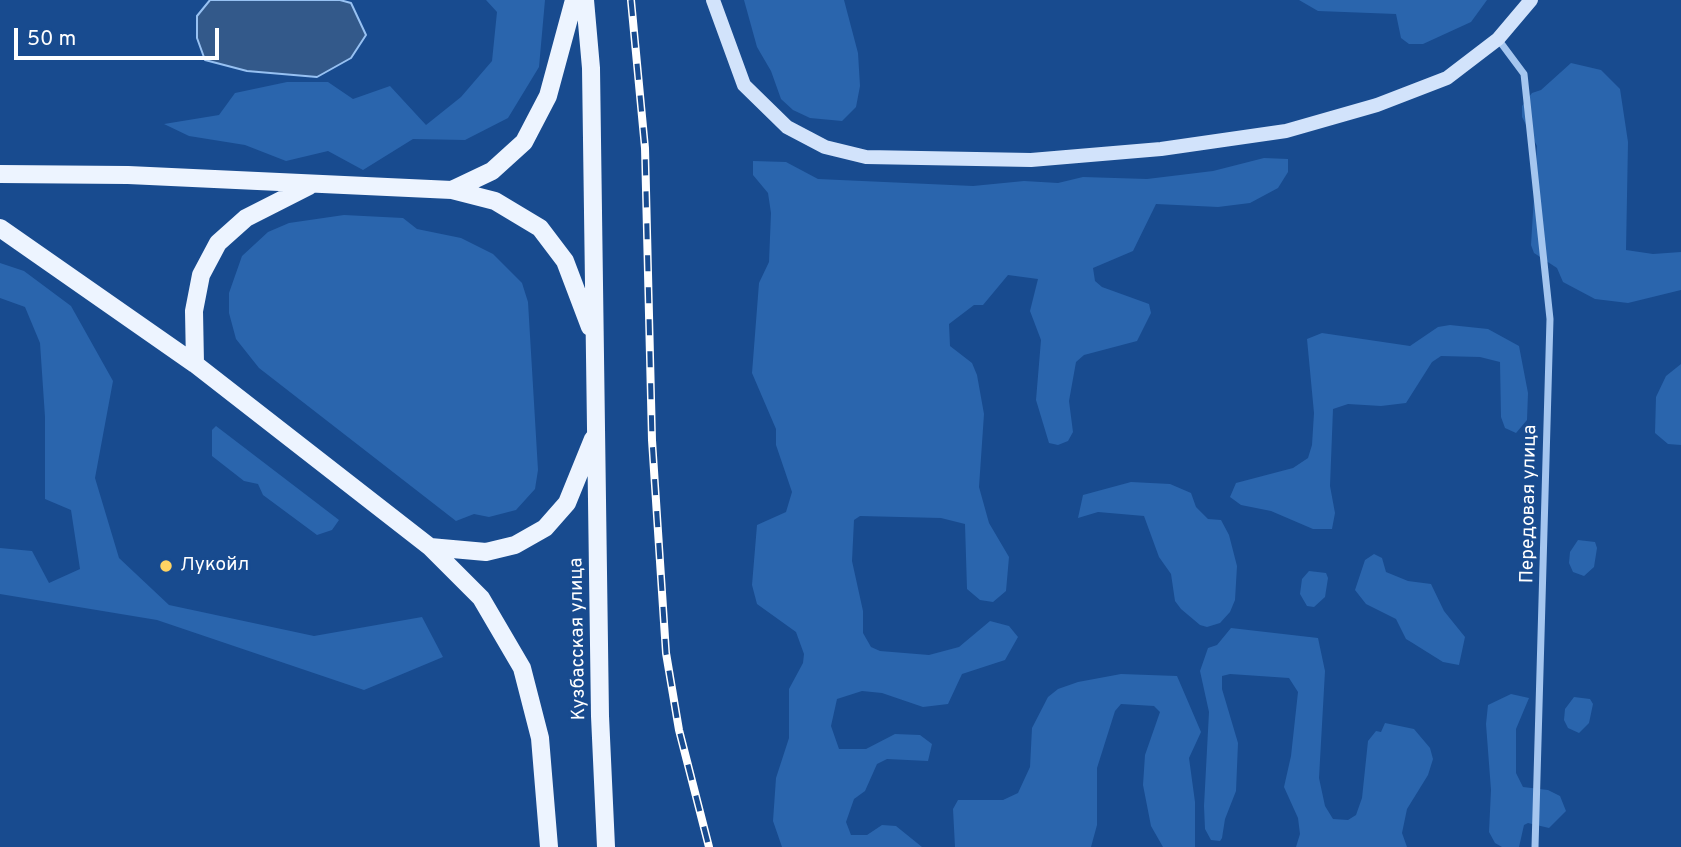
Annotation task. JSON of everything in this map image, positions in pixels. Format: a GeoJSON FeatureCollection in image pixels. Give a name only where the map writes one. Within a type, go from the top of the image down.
{"type":"FeatureCollection","features":[{"type":"Feature","properties":{"kind":"main road"},"geometry":{"type":"LineString","coordinates":[[452,190],[492,170],[524,142],[548,96],[574,0]]}},
{"type":"Feature","properties":{"kind":"main road","name":"Кузбасская улица"},"geometry":{"type":"LineString","coordinates":[[585,0],[591,68],[600,716],[606,847]]}},
{"type":"Feature","properties":{"kind":"main road"},"geometry":{"type":"LineString","coordinates":[[713,0],[744,85],[788,127],[825,147],[866,157],[1060,159],[1161,149],[1286,131],[1377,105],[1447,78],[1498,39],[1531,0]]}},
{"type":"Feature","properties":{"kind":"main road"},"geometry":{"type":"LineString","coordinates":[[0,174],[128,175],[452,190],[495,201],[540,228],[565,261],[594,337]]}},
{"type":"Feature","properties":{"kind":"main road"},"geometry":{"type":"LineString","coordinates":[[195,364],[194,311],[201,275],[218,243],[246,218],[312,185]]}},
{"type":"Feature","properties":{"kind":"main road"},"geometry":{"type":"LineString","coordinates":[[0,228],[195,364],[430,547],[481,598],[522,668],[540,738],[549,847]]}},
{"type":"Feature","properties":{"kind":"main road"},"geometry":{"type":"LineString","coordinates":[[430,547],[486,552],[515,545],[545,528],[567,503],[597,429]]}},
{"type":"Feature","properties":{"kind":"street","name":"Передовая улица"},"geometry":{"type":"LineString","coordinates":[[1498,39],[1524,74],[1550,319],[1535,847]]}},
{"type":"Feature","properties":{"kind":"shaded area"},"geometry":{"type":"Polygon","coordinates":[[[210,0],[340,0],[351,3],[366,35],[351,58],[317,77],[247,71],[205,60],[197,38],[197,16],[210,0]]]}},
{"type":"Feature","properties":{"kind":"shaded area"},"geometry":{"type":"Polygon","coordinates":[[[486,0],[545,0],[539,67],[508,118],[465,140],[413,139],[363,170],[328,151],[286,161],[245,145],[189,136],[164,124],[219,115],[235,93],[287,82],[328,82],[353,99],[390,86],[426,125],[461,97],[492,61],[497,12],[486,0]]]}},
{"type":"Feature","properties":{"kind":"shaded area"},"geometry":{"type":"Polygon","coordinates":[[[744,0],[844,0],[858,53],[860,86],[856,107],[842,121],[810,118],[793,110],[781,99],[771,71],[757,47],[744,0]]]}},
{"type":"Feature","properties":{"kind":"shaded area"},"geometry":{"type":"Polygon","coordinates":[[[1299,0],[1487,0],[1471,22],[1423,44],[1409,44],[1401,38],[1396,14],[1318,11],[1299,0]]]}},
{"type":"Feature","properties":{"kind":"shaded area"},"geometry":{"type":"Polygon","coordinates":[[[1571,63],[1601,70],[1620,89],[1628,142],[1626,250],[1653,254],[1681,252],[1681,290],[1628,303],[1595,299],[1563,282],[1557,268],[1534,253],[1531,245],[1537,146],[1522,117],[1522,106],[1532,93],[1541,90],[1571,63]]]}},
{"type":"Feature","properties":{"kind":"shaded area"},"geometry":{"type":"Polygon","coordinates":[[[1264,158],[1288,159],[1288,172],[1278,188],[1250,203],[1218,207],[1156,204],[1133,251],[1093,268],[1095,281],[1102,287],[1149,304],[1151,313],[1137,341],[1084,355],[1076,362],[1069,401],[1073,432],[1068,441],[1058,445],[1049,443],[1036,400],[1041,340],[1030,311],[1038,279],[1008,275],[983,305],[974,305],[949,324],[950,346],[972,363],[977,375],[984,414],[979,487],[989,523],[1009,557],[1006,591],[993,602],[980,600],[967,589],[965,524],[941,518],[860,516],[854,520],[852,561],[863,611],[863,633],[871,647],[880,651],[929,655],[959,647],[990,621],[1009,626],[1018,637],[1005,660],[962,674],[948,704],[923,707],[882,693],[862,691],[837,699],[831,726],[839,749],[866,749],[895,734],[920,735],[932,744],[928,761],[887,759],[877,764],[865,791],[854,799],[846,822],[851,835],[867,835],[882,825],[896,826],[922,847],[782,847],[773,821],[776,778],[789,738],[789,689],[803,663],[804,654],[796,632],[757,604],[752,585],[757,525],[786,512],[792,492],[776,445],[776,429],[752,373],[759,283],[769,262],[771,213],[768,193],[753,175],[753,161],[786,162],[818,179],[973,186],[1024,181],[1058,183],[1083,177],[1147,179],[1213,171],[1264,158]]]}},
{"type":"Feature","properties":{"kind":"shaded area"},"geometry":{"type":"Polygon","coordinates":[[[344,215],[403,218],[417,229],[461,238],[493,254],[522,283],[528,302],[538,470],[535,489],[516,510],[489,517],[474,514],[456,521],[259,368],[236,339],[229,313],[229,293],[242,256],[268,232],[289,223],[344,215]]]}},
{"type":"Feature","properties":{"kind":"shaded area"},"geometry":{"type":"Polygon","coordinates":[[[0,263],[24,271],[71,306],[113,381],[95,478],[119,558],[169,605],[314,636],[422,617],[443,657],[364,690],[157,620],[0,594],[0,548],[32,551],[49,583],[80,569],[71,510],[45,499],[45,417],[40,343],[25,307],[0,298],[0,263]]]}},
{"type":"Feature","properties":{"kind":"shaded area"},"geometry":{"type":"Polygon","coordinates":[[[1450,325],[1488,329],[1519,346],[1528,393],[1527,420],[1516,433],[1505,428],[1501,417],[1500,362],[1480,357],[1441,356],[1432,362],[1406,403],[1381,406],[1348,404],[1333,409],[1330,486],[1335,513],[1332,529],[1313,529],[1271,511],[1241,505],[1230,497],[1236,483],[1293,468],[1308,458],[1312,445],[1314,413],[1307,339],[1322,333],[1410,346],[1438,327],[1450,325]]]}},
{"type":"Feature","properties":{"kind":"shaded area"},"geometry":{"type":"Polygon","coordinates":[[[1681,364],[1681,445],[1668,444],[1655,433],[1656,397],[1666,376],[1681,364]]]}},
{"type":"Feature","properties":{"kind":"shaded area"},"geometry":{"type":"Polygon","coordinates":[[[216,426],[339,520],[332,530],[317,535],[263,495],[258,484],[244,481],[212,456],[212,430],[216,426]]]}},
{"type":"Feature","properties":{"kind":"shaded area"},"geometry":{"type":"Polygon","coordinates":[[[1131,482],[1170,484],[1191,493],[1196,507],[1208,519],[1221,520],[1229,535],[1237,566],[1235,600],[1230,612],[1220,623],[1207,627],[1200,625],[1175,601],[1171,574],[1159,557],[1144,516],[1098,512],[1078,518],[1083,495],[1131,482]]]}},
{"type":"Feature","properties":{"kind":"shaded area"},"geometry":{"type":"Polygon","coordinates":[[[1578,540],[1595,542],[1597,548],[1594,567],[1584,576],[1573,572],[1569,563],[1570,552],[1578,540]]]}},
{"type":"Feature","properties":{"kind":"shaded area"},"geometry":{"type":"Polygon","coordinates":[[[1374,554],[1382,558],[1386,572],[1408,581],[1431,584],[1444,611],[1465,637],[1459,665],[1443,662],[1406,639],[1396,619],[1366,604],[1355,590],[1365,560],[1374,554]]]}},
{"type":"Feature","properties":{"kind":"shaded area"},"geometry":{"type":"Polygon","coordinates":[[[1309,571],[1326,573],[1328,578],[1325,597],[1314,607],[1307,606],[1300,594],[1302,579],[1309,571]]]}},
{"type":"Feature","properties":{"kind":"shaded area"},"geometry":{"type":"Polygon","coordinates":[[[1231,628],[1318,638],[1325,671],[1319,778],[1325,806],[1333,819],[1348,820],[1356,815],[1362,798],[1368,741],[1376,731],[1381,732],[1385,723],[1414,729],[1430,748],[1433,759],[1428,775],[1407,809],[1402,833],[1407,847],[1296,847],[1300,834],[1298,818],[1284,787],[1291,756],[1298,692],[1289,678],[1230,674],[1222,676],[1222,689],[1238,743],[1236,791],[1225,819],[1222,838],[1220,841],[1211,840],[1205,829],[1204,806],[1209,712],[1200,671],[1208,648],[1217,645],[1231,628]]]}},
{"type":"Feature","properties":{"kind":"shaded area"},"geometry":{"type":"Polygon","coordinates":[[[1121,674],[1177,676],[1201,732],[1189,758],[1195,802],[1195,847],[1163,847],[1151,826],[1143,785],[1145,755],[1160,712],[1154,706],[1121,704],[1115,711],[1097,768],[1097,825],[1091,847],[955,847],[953,809],[958,800],[1003,800],[1018,793],[1030,767],[1032,728],[1048,697],[1058,689],[1078,682],[1121,674]]]}},
{"type":"Feature","properties":{"kind":"shaded area"},"geometry":{"type":"Polygon","coordinates":[[[1511,694],[1529,698],[1516,729],[1516,773],[1523,787],[1548,790],[1560,796],[1566,811],[1549,828],[1528,823],[1524,825],[1519,847],[1502,847],[1495,843],[1489,832],[1491,790],[1486,724],[1488,705],[1511,694]]]}},
{"type":"Feature","properties":{"kind":"shaded area"},"geometry":{"type":"Polygon","coordinates":[[[1574,697],[1590,699],[1593,704],[1589,723],[1579,733],[1568,728],[1564,720],[1565,709],[1574,697]]]}},
{"type":"Feature","properties":{"kind":"railway"},"geometry":{"type":"LineString","coordinates":[[631,0],[645,148],[652,440],[666,653],[679,730],[709,847]]}},
{"type":"Feature","properties":{"kind":"place","name":"Лукойл"},"geometry":{"type":"Point","coordinates":[166,566]}}]}
